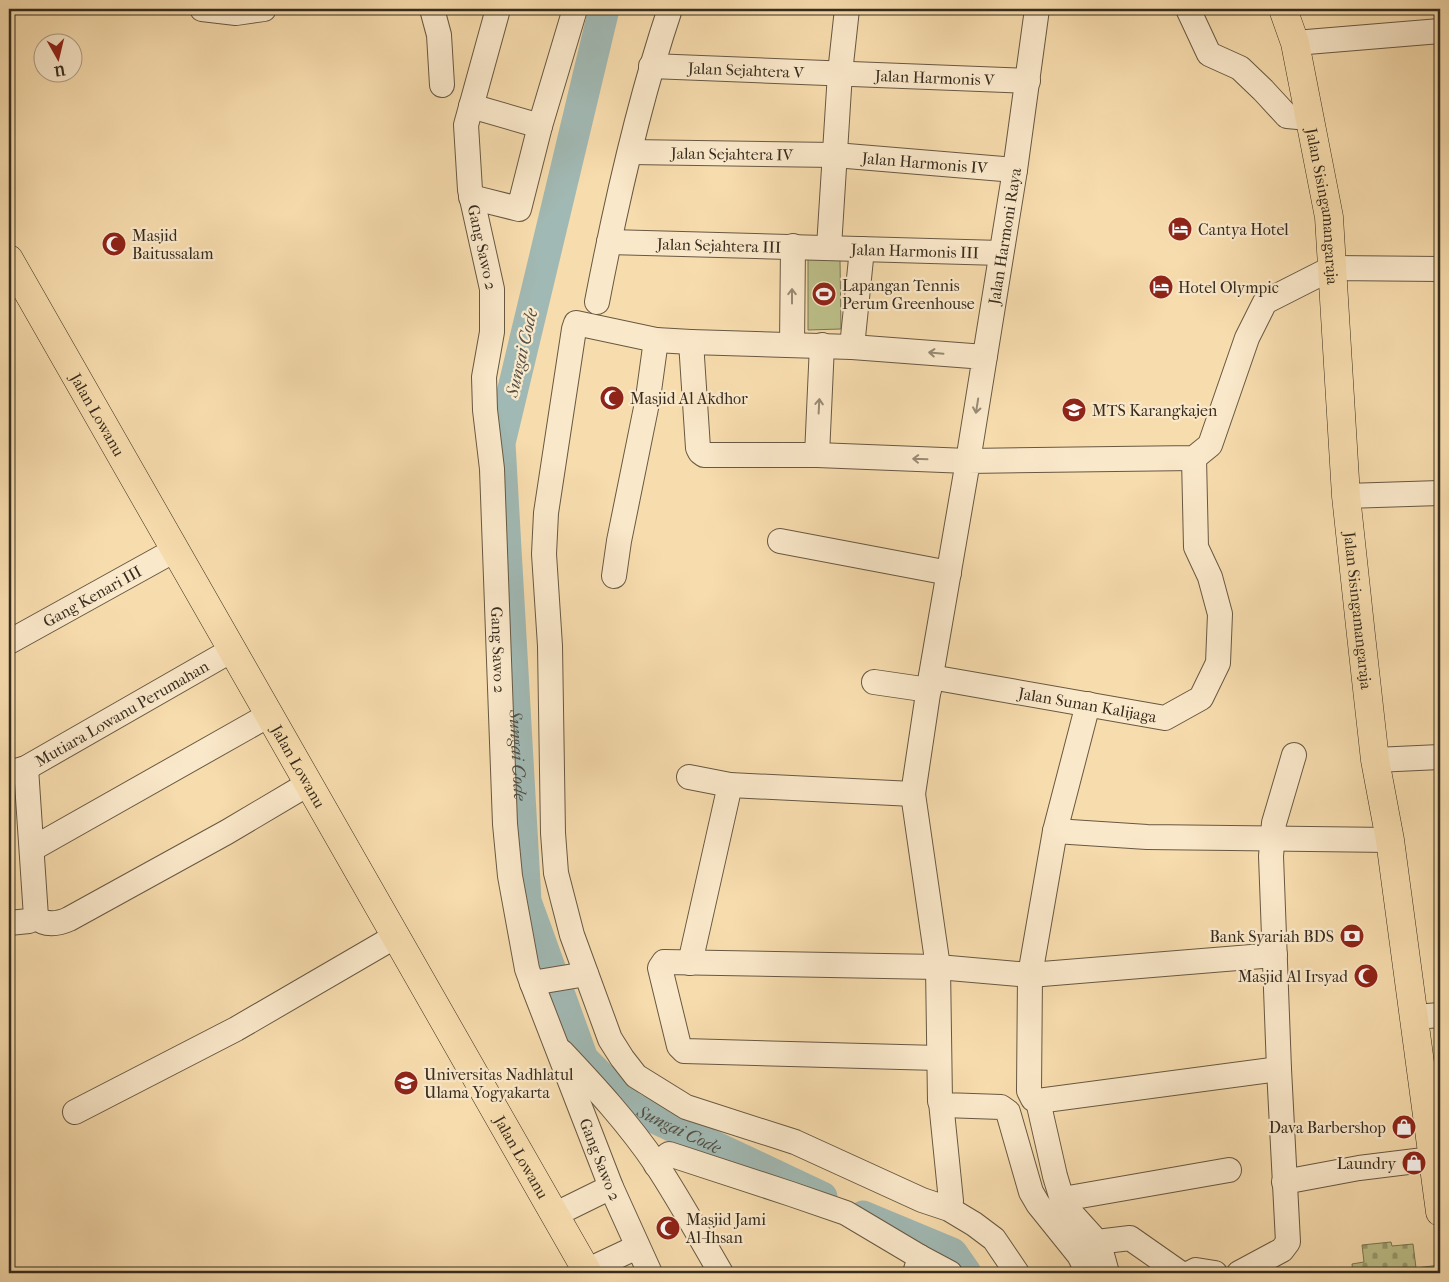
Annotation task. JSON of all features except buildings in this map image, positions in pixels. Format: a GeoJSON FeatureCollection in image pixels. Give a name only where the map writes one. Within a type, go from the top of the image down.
{"type":"FeatureCollection","features":[{"type":"Feature","properties":{"kind":"main road","name":"Jalan Sisingamangaraja"},"geometry":{"type":"LineString","coordinates":[[1283,9],[1295,43],[1328,217],[1346,496],[1375,760],[1390,840],[1428,1016],[1436,1174],[1440,1212]]}},
{"type":"Feature","properties":{"kind":"main road","name":"Jalan Lowanu"},"geometry":{"type":"LineString","coordinates":[[9,259],[587,1272]]}},
{"type":"Feature","properties":{"kind":"street"},"geometry":{"type":"LineString","coordinates":[[202,9],[236,13],[264,9]]}},
{"type":"Feature","properties":{"kind":"street"},"geometry":{"type":"LineString","coordinates":[[432,9],[440,44],[442,85]]}},
{"type":"Feature","properties":{"kind":"street","name":"Gang Sawo 2"},"geometry":{"type":"LineString","coordinates":[[498,9],[466,125],[467,162],[472,197],[492,289],[492,332],[484,377],[492,469],[505,824],[512,885],[527,969],[538,982],[555,1045],[611,1187],[650,1273]]}},
{"type":"Feature","properties":{"kind":"street"},"geometry":{"type":"LineString","coordinates":[[472,197],[519,209],[540,126],[575,9]]}},
{"type":"Feature","properties":{"kind":"street"},"geometry":{"type":"LineString","coordinates":[[597,302],[609,242],[651,66],[670,9]]}},
{"type":"Feature","properties":{"kind":"street"},"geometry":{"type":"LineString","coordinates":[[828,247],[840,73],[848,9]]}},
{"type":"Feature","properties":{"kind":"street","name":"Jalan Harmoni Raya"},"geometry":{"type":"LineString","coordinates":[[951,1201],[939,1097],[938,967],[913,794],[1015,170],[1037,9]]}},
{"type":"Feature","properties":{"kind":"street"},"geometry":{"type":"LineString","coordinates":[[1188,9],[1209,54],[1240,68],[1287,116],[1309,118]]}},
{"type":"Feature","properties":{"kind":"street"},"geometry":{"type":"LineString","coordinates":[[1295,43],[1440,31]]}},
{"type":"Feature","properties":{"kind":"street","name":"Jalan Sejahtera V"},"geometry":{"type":"LineString","coordinates":[[651,66],[840,73]]}},
{"type":"Feature","properties":{"kind":"street","name":"Jalan Harmonis V"},"geometry":{"type":"LineString","coordinates":[[840,73],[1028,81]]}},
{"type":"Feature","properties":{"kind":"street"},"geometry":{"type":"LineString","coordinates":[[472,106],[540,126]]}},
{"type":"Feature","properties":{"kind":"street","name":"Jalan Sejahtera IV"},"geometry":{"type":"LineString","coordinates":[[630,152],[835,155]]}},
{"type":"Feature","properties":{"kind":"street","name":"Jalan Harmonis IV"},"geometry":{"type":"LineString","coordinates":[[835,155],[1015,170]]}},
{"type":"Feature","properties":{"kind":"street","name":"Jalan Sejahtera III"},"geometry":{"type":"LineString","coordinates":[[609,242],[828,247]]}},
{"type":"Feature","properties":{"kind":"street"},"geometry":{"type":"LineString","coordinates":[[792,246],[792,345]]}},
{"type":"Feature","properties":{"kind":"street","name":"Jalan Harmonis III"},"geometry":{"type":"LineString","coordinates":[[828,247],[1001,253]]}},
{"type":"Feature","properties":{"kind":"street"},"geometry":{"type":"LineString","coordinates":[[852,347],[862,249]]}},
{"type":"Feature","properties":{"kind":"street"},"geometry":{"type":"LineString","coordinates":[[691,342],[698,448],[704,455],[817,455],[968,461],[1194,458],[1210,445],[1247,338],[1265,302],[1332,268],[1440,269]]}},
{"type":"Feature","properties":{"kind":"street"},"geometry":{"type":"LineString","coordinates":[[985,357],[852,347],[656,340],[576,323],[546,513],[544,554],[550,646],[553,832],[556,873],[581,975],[610,1039],[636,1076],[686,1107],[795,1142],[922,1200],[949,1209],[994,1239],[1017,1273]]}},
{"type":"Feature","properties":{"kind":"street"},"geometry":{"type":"LineString","coordinates":[[614,576],[648,398],[656,340]]}},
{"type":"Feature","properties":{"kind":"street"},"geometry":{"type":"LineString","coordinates":[[817,455],[822,346]]}},
{"type":"Feature","properties":{"kind":"street","name":"Jalan Sunan Kalijaga"},"geometry":{"type":"LineString","coordinates":[[874,682],[930,683],[1088,704],[1165,718],[1201,698],[1218,663],[1220,614],[1210,577],[1196,547],[1194,458]]}},
{"type":"Feature","properties":{"kind":"street"},"geometry":{"type":"LineString","coordinates":[[1346,496],[1440,493]]}},
{"type":"Feature","properties":{"kind":"street"},"geometry":{"type":"LineString","coordinates":[[780,541],[950,573]]}},
{"type":"Feature","properties":{"kind":"street","name":"Gang Kenari III"},"geometry":{"type":"LineString","coordinates":[[9,642],[175,550]]}},
{"type":"Feature","properties":{"kind":"street","name":"Mutiara Lowanu Perumahan"},"geometry":{"type":"LineString","coordinates":[[17,770],[232,650]]}},
{"type":"Feature","properties":{"kind":"street"},"geometry":{"type":"LineString","coordinates":[[1088,704],[1055,831],[1030,975],[1029,1092],[1033,1099],[1038,1101],[1279,1069]]}},
{"type":"Feature","properties":{"kind":"street"},"geometry":{"type":"LineString","coordinates":[[32,849],[270,715]]}},
{"type":"Feature","properties":{"kind":"street"},"geometry":{"type":"LineString","coordinates":[[1239,1273],[1286,1247],[1288,1242],[1279,1069],[1271,839],[1294,755]]}},
{"type":"Feature","properties":{"kind":"street"},"geometry":{"type":"LineString","coordinates":[[1375,760],[1440,757]]}},
{"type":"Feature","properties":{"kind":"street"},"geometry":{"type":"LineString","coordinates":[[17,770],[32,849],[36,917]]}},
{"type":"Feature","properties":{"kind":"street"},"geometry":{"type":"LineString","coordinates":[[688,777],[730,785],[913,794]]}},
{"type":"Feature","properties":{"kind":"street"},"geometry":{"type":"LineString","coordinates":[[36,917],[46,923],[53,924],[69,919],[227,832],[308,784]]}},
{"type":"Feature","properties":{"kind":"street"},"geometry":{"type":"LineString","coordinates":[[690,964],[730,785]]}},
{"type":"Feature","properties":{"kind":"street"},"geometry":{"type":"LineString","coordinates":[[1055,831],[1147,837],[1390,840]]}},
{"type":"Feature","properties":{"kind":"street"},"geometry":{"type":"LineString","coordinates":[[9,923],[29,921],[36,917]]}},
{"type":"Feature","properties":{"kind":"street"},"geometry":{"type":"LineString","coordinates":[[75,1112],[236,1029],[396,936]]}},
{"type":"Feature","properties":{"kind":"street"},"geometry":{"type":"LineString","coordinates":[[938,1058],[684,1051],[679,1046],[660,968],[664,962],[690,964],[938,967],[1030,975],[1275,956]]}},
{"type":"Feature","properties":{"kind":"street"},"geometry":{"type":"LineString","coordinates":[[538,982],[581,975]]}},
{"type":"Feature","properties":{"kind":"street"},"geometry":{"type":"LineString","coordinates":[[555,1045],[589,1080],[635,1135],[656,1165],[720,1273]]}},
{"type":"Feature","properties":{"kind":"street"},"geometry":{"type":"LineString","coordinates":[[1038,1101],[1055,1176],[1063,1199],[1071,1213],[1099,1244],[1107,1273]]}},
{"type":"Feature","properties":{"kind":"street"},"geometry":{"type":"LineString","coordinates":[[941,1102],[944,1105],[1001,1106],[1008,1112],[1031,1192],[1038,1204],[1078,1255],[1088,1273]]}},
{"type":"Feature","properties":{"kind":"street"},"geometry":{"type":"LineString","coordinates":[[656,1165],[669,1154],[846,1213],[918,1265],[950,1273]]}},
{"type":"Feature","properties":{"kind":"street"},"geometry":{"type":"LineString","coordinates":[[1284,1182],[1359,1168],[1436,1174]]}},
{"type":"Feature","properties":{"kind":"street"},"geometry":{"type":"LineString","coordinates":[[1063,1199],[1229,1170]]}},
{"type":"Feature","properties":{"kind":"street"},"geometry":{"type":"LineString","coordinates":[[554,1215],[611,1187]]}},
{"type":"Feature","properties":{"kind":"street"},"geometry":{"type":"LineString","coordinates":[[1099,1244],[1105,1241],[1130,1238],[1180,1273]]}},
{"type":"Feature","properties":{"kind":"street"},"geometry":{"type":"LineString","coordinates":[[587,1272],[637,1247]]}},
{"type":"Feature","properties":{"kind":"street"},"geometry":{"type":"LineString","coordinates":[[1190,1273],[1196,1270],[1215,1273]]}},
{"type":"Feature","properties":{"kind":"green space","name":"Lapangan Tennis Perum Greenhouse"},"geometry":{"type":"Polygon","coordinates":[[[808,259],[840,259],[841,329],[808,330],[808,259]]]}},
{"type":"Feature","properties":{"kind":"green space"},"geometry":{"type":"Polygon","coordinates":[[[1391,1242],[1392,1246],[1413,1244],[1416,1268],[1440,1265],[1440,1273],[1353,1273],[1352,1264],[1364,1262],[1362,1245],[1391,1242]]]}},
{"type":"Feature","properties":{"kind":"waterway","name":"Sungai Code"},"geometry":{"type":"LineString","coordinates":[[604,9],[500,443],[526,901],[583,1059],[631,1107],[822,1197]]}},
{"type":"Feature","properties":{"kind":"waterway","name":"Sungai Code"},"geometry":{"type":"LineString","coordinates":[[863,1216],[952,1253],[966,1273]]}},
{"type":"Feature","properties":{"kind":"place","name":"Cantya Hotel"},"geometry":{"type":"Point","coordinates":[1180,229]}},
{"type":"Feature","properties":{"kind":"place","name":"Masjid Baitussalam"},"geometry":{"type":"Point","coordinates":[114,244]}},
{"type":"Feature","properties":{"kind":"place","name":"Hotel Olympic"},"geometry":{"type":"Point","coordinates":[1161,287]}},
{"type":"Feature","properties":{"kind":"place","name":"Lapangan Tennis Perum Greenhouse"},"geometry":{"type":"Point","coordinates":[824,294]}},
{"type":"Feature","properties":{"kind":"place","name":"Masjid Al Akdhor"},"geometry":{"type":"Point","coordinates":[612,398]}},
{"type":"Feature","properties":{"kind":"place","name":"MTS Karangkajen"},"geometry":{"type":"Point","coordinates":[1074,410]}},
{"type":"Feature","properties":{"kind":"place","name":"Bank Syariah BDS"},"geometry":{"type":"Point","coordinates":[1352,936]}},
{"type":"Feature","properties":{"kind":"place","name":"Masjid Al Irsyad"},"geometry":{"type":"Point","coordinates":[1366,976]}},
{"type":"Feature","properties":{"kind":"place","name":"Universitas Nadhlatul Ulama Yogyakarta"},"geometry":{"type":"Point","coordinates":[406,1083]}},
{"type":"Feature","properties":{"kind":"place","name":"Dava Barbershop"},"geometry":{"type":"Point","coordinates":[1404,1127]}},
{"type":"Feature","properties":{"kind":"place","name":"Laundry"},"geometry":{"type":"Point","coordinates":[1414,1163]}},
{"type":"Feature","properties":{"kind":"place","name":"Masjid Jami Al-Ihsan"},"geometry":{"type":"Point","coordinates":[668,1228]}}]}
